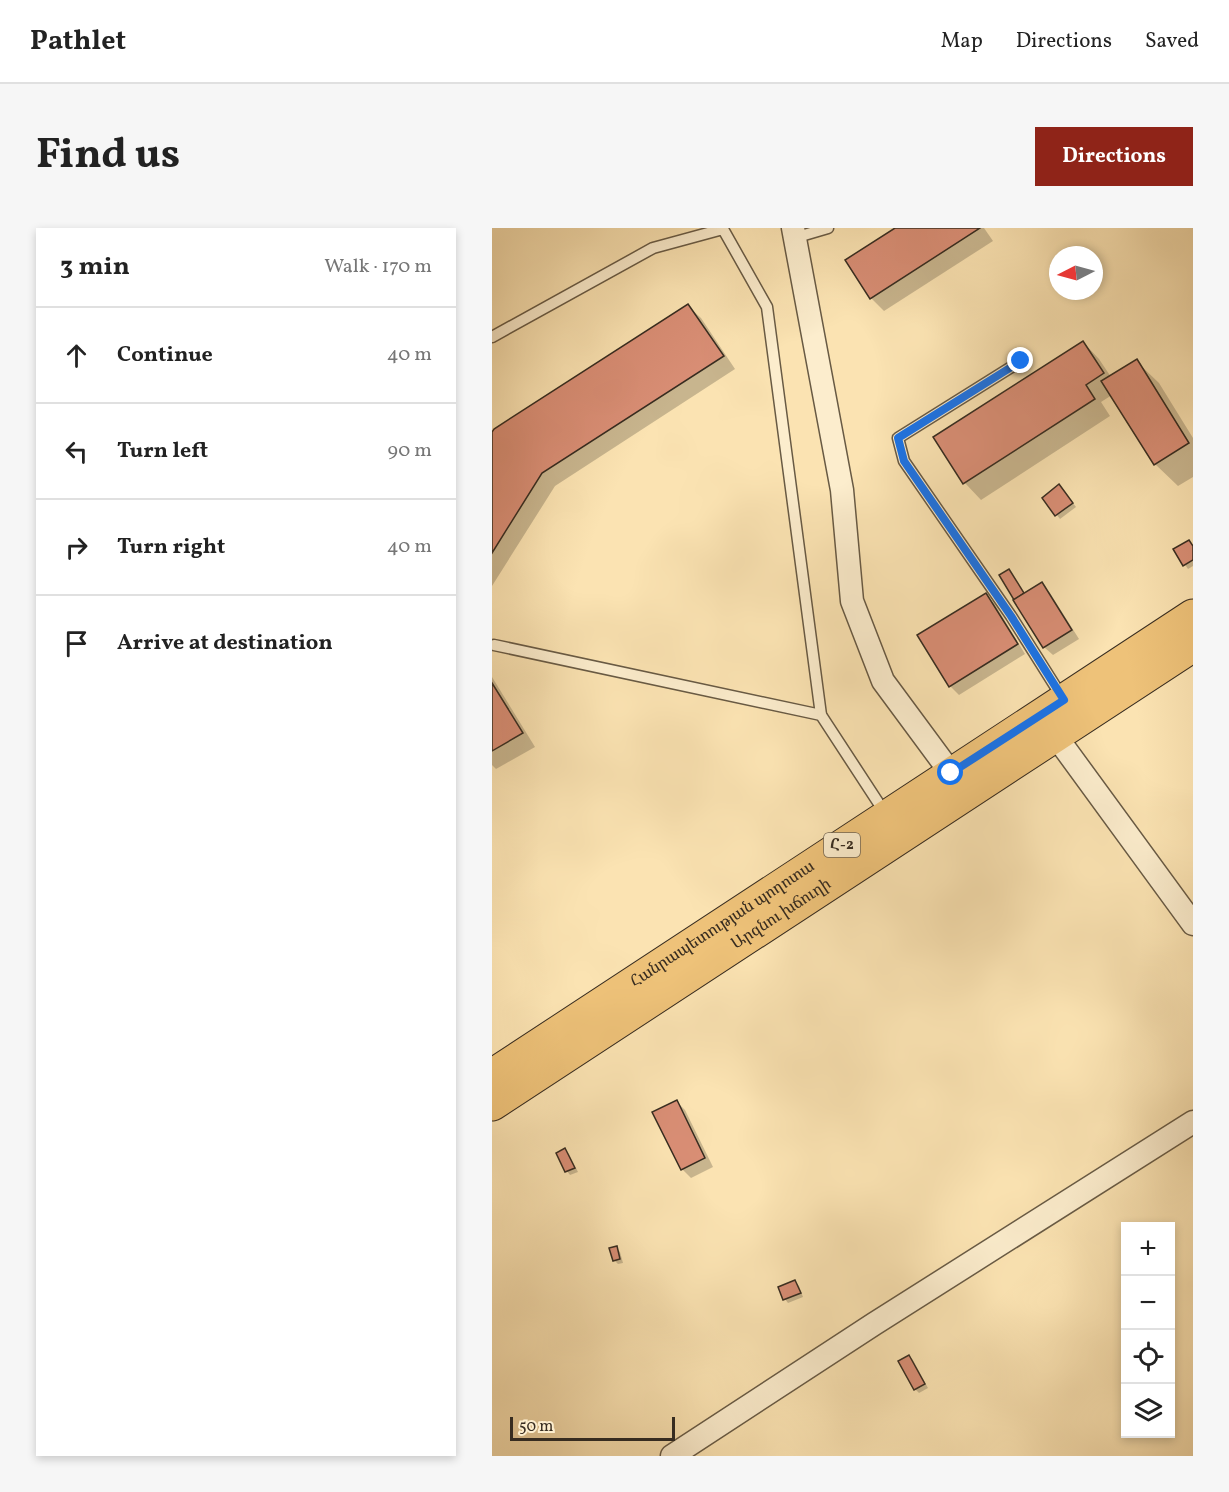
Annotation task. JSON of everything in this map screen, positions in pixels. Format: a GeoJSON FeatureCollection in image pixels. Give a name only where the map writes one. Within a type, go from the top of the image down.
{"type":"FeatureCollection","features":[{"type":"Feature","properties":{"kind":"main road","name":"Հանրապետության պողոտա"},"geometry":{"type":"LineString","coordinates":[[492,1076],[1193,616]]}},
{"type":"Feature","properties":{"kind":"main road","name":"Արզնու խճուղի"},"geometry":{"type":"LineString","coordinates":[[492,1104],[1193,645]]}},
{"type":"Feature","properties":{"kind":"street"},"geometry":{"type":"LineString","coordinates":[[793,233],[842,490],[852,601],[883,681],[951,773]]}},
{"type":"Feature","properties":{"kind":"street"},"geometry":{"type":"LineString","coordinates":[[1055,735],[1193,924]]}},
{"type":"Feature","properties":{"kind":"street"},"geometry":{"type":"LineString","coordinates":[[672,1456],[874,1324],[1193,1122]]}},
{"type":"Feature","properties":{"kind":"lane"},"geometry":{"type":"LineString","coordinates":[[793,233],[828,228]]}},
{"type":"Feature","properties":{"kind":"lane"},"geometry":{"type":"LineString","coordinates":[[492,337],[653,248],[723,229],[767,307],[821,715],[887,815]]}},
{"type":"Feature","properties":{"kind":"lane"},"geometry":{"type":"LineString","coordinates":[[1021,361],[898,438],[904,461],[1011,616],[1064,700]]}},
{"type":"Feature","properties":{"kind":"lane"},"geometry":{"type":"LineString","coordinates":[[494,645],[821,715]]}},
{"type":"Feature","properties":{"kind":"building"},"geometry":{"type":"Polygon","coordinates":[[[895,228],[980,228],[870,299],[845,260],[895,228]]]}},
{"type":"Feature","properties":{"kind":"building"},"geometry":{"type":"Polygon","coordinates":[[[688,304],[724,356],[542,473],[492,553],[492,432],[494,429],[688,304]]]}},
{"type":"Feature","properties":{"kind":"building"},"geometry":{"type":"Polygon","coordinates":[[[1083,341],[1104,373],[1086,385],[1095,399],[963,484],[933,437],[1083,341]]]}},
{"type":"Feature","properties":{"kind":"building"},"geometry":{"type":"Polygon","coordinates":[[[1137,359],[1189,443],[1154,465],[1101,381],[1137,359]]]}},
{"type":"Feature","properties":{"kind":"building"},"geometry":{"type":"Polygon","coordinates":[[[1059,484],[1073,503],[1055,516],[1042,498],[1059,484]]]}},
{"type":"Feature","properties":{"kind":"building"},"geometry":{"type":"Polygon","coordinates":[[[1189,540],[1193,546],[1193,560],[1183,566],[1173,549],[1189,540]]]}},
{"type":"Feature","properties":{"kind":"building"},"geometry":{"type":"Polygon","coordinates":[[[1009,569],[1024,593],[1014,600],[999,575],[1009,569]]]}},
{"type":"Feature","properties":{"kind":"building"},"geometry":{"type":"Polygon","coordinates":[[[1042,582],[1072,630],[1043,648],[1013,600],[1042,582]]]}},
{"type":"Feature","properties":{"kind":"building"},"geometry":{"type":"Polygon","coordinates":[[[986,593],[1018,644],[949,687],[917,635],[986,593]]]}},
{"type":"Feature","properties":{"kind":"building"},"geometry":{"type":"Polygon","coordinates":[[[492,683],[523,733],[492,751],[492,683]]]}},
{"type":"Feature","properties":{"kind":"building"},"geometry":{"type":"Polygon","coordinates":[[[677,1100],[705,1158],[681,1170],[652,1112],[677,1100]]]}},
{"type":"Feature","properties":{"kind":"building"},"geometry":{"type":"Polygon","coordinates":[[[565,1148],[575,1168],[565,1172],[556,1153],[565,1148]]]}},
{"type":"Feature","properties":{"kind":"building"},"geometry":{"type":"Polygon","coordinates":[[[617,1246],[620,1259],[613,1261],[609,1248],[617,1246]]]}},
{"type":"Feature","properties":{"kind":"building"},"geometry":{"type":"Polygon","coordinates":[[[795,1280],[801,1293],[783,1300],[778,1287],[795,1280]]]}},
{"type":"Feature","properties":{"kind":"building"},"geometry":{"type":"Polygon","coordinates":[[[909,1355],[925,1384],[914,1390],[898,1361],[909,1355]]]}},
{"type":"Feature","properties":{"kind":"route"},"geometry":{"type":"LineString","coordinates":[[951,773],[1064,700],[1011,616],[904,461],[898,438],[1021,361]]}}]}
